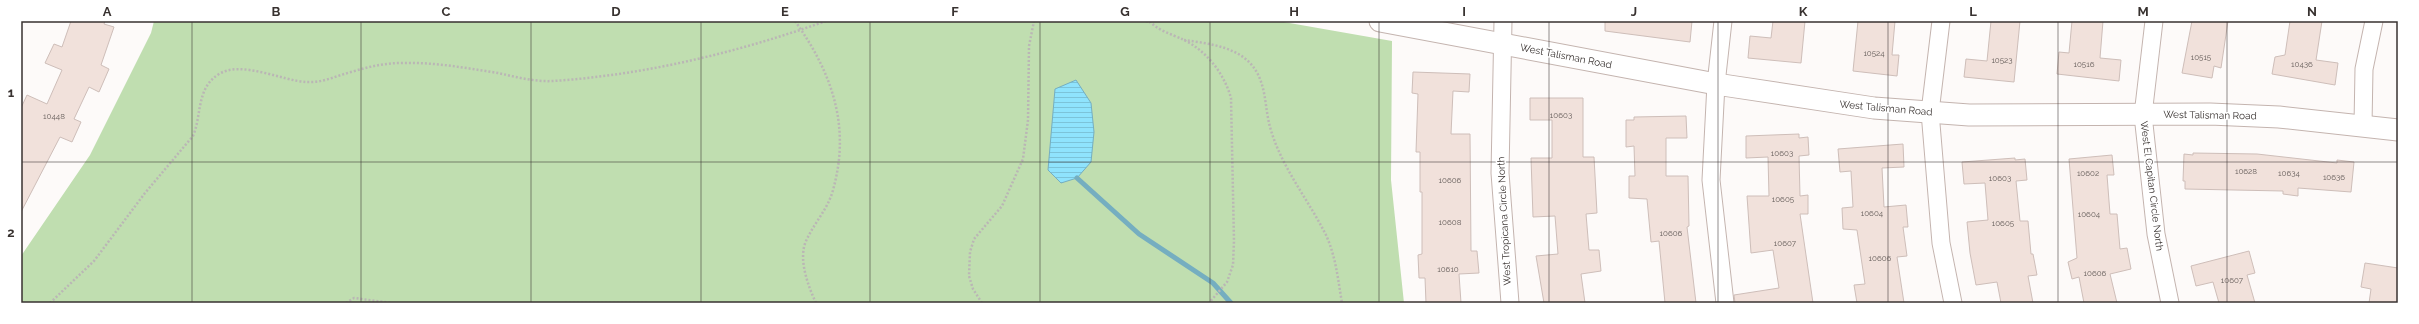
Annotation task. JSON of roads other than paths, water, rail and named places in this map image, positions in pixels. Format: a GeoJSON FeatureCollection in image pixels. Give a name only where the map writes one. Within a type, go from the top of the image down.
{"type":"FeatureCollection","features":[{"type":"Feature","properties":{"kind":"street","name":"West Talisman Road"},"geometry":{"type":"LineString","coordinates":[[1380,21],[1716,84],[1830,103],[1930,112],[1985,115],[2210,114],[2279,117],[2398,130]]}},
{"type":"Feature","properties":{"kind":"street","name":"West Tropicana Circle North"},"geometry":{"type":"LineString","coordinates":[[1503,21],[1500,173],[1510,303]]}},
{"type":"Feature","properties":{"kind":"street"},"geometry":{"type":"LineString","coordinates":[[1723,21],[1716,84],[1711,180],[1725,303]]}},
{"type":"Feature","properties":{"kind":"street"},"geometry":{"type":"LineString","coordinates":[[1941,21],[1930,112],[1941,243],[1953,303]]}},
{"type":"Feature","properties":{"kind":"street","name":"West El Capitan Circle North"},"geometry":{"type":"LineString","coordinates":[[2154,21],[2143,115],[2156,234],[2170,303]]}},
{"type":"Feature","properties":{"kind":"street"},"geometry":{"type":"LineString","coordinates":[[2363,125],[2364,69],[2374,21]]}},
{"type":"Feature","properties":{"kind":"water"},"geometry":{"type":"Polygon","coordinates":[[[1076,80],[1091,103],[1094,132],[1091,162],[1077,178],[1061,183],[1048,170],[1055,89],[1076,80]]]}},
{"type":"Feature","properties":{"kind":"waterway"},"geometry":{"type":"LineString","coordinates":[[1077,178],[1139,234],[1213,283],[1231,303]]}}]}
